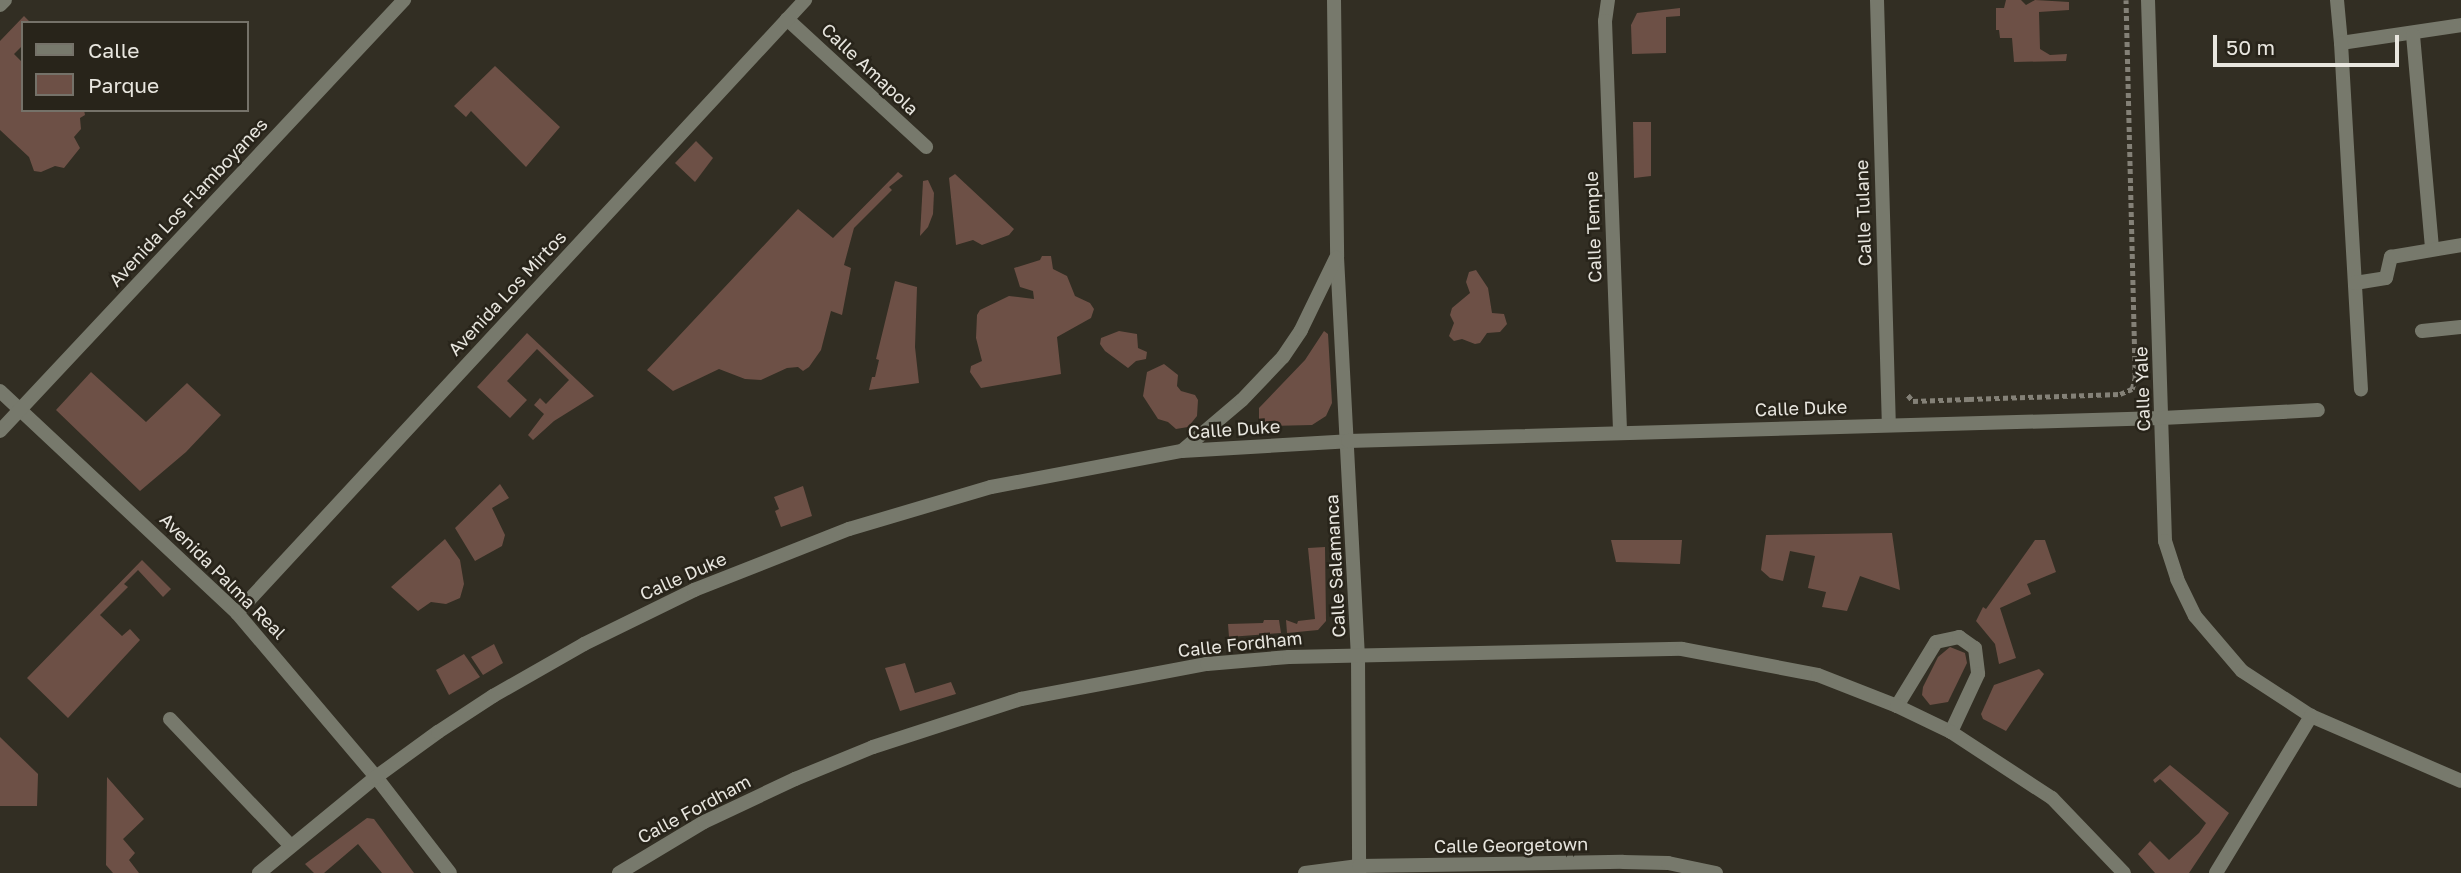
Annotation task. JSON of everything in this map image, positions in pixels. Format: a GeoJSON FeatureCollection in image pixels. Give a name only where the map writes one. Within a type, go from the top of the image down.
{"type":"FeatureCollection","features":[{"type":"Feature","properties":{"kind":"street"},"geometry":{"type":"LineString","coordinates":[[0,5],[5,0]]}},
{"type":"Feature","properties":{"kind":"street","name":"Avenida Los Flamboyanes"},"geometry":{"type":"LineString","coordinates":[[0,431],[404,0]]}},
{"type":"Feature","properties":{"kind":"street","name":"Avenida Los Mirtos"},"geometry":{"type":"LineString","coordinates":[[237,612],[806,0]]}},
{"type":"Feature","properties":{"kind":"street","name":"Calle Salamanca"},"geometry":{"type":"LineString","coordinates":[[1334,0],[1337,257],[1358,655],[1359,870]]}},
{"type":"Feature","properties":{"kind":"street","name":"Calle Temple"},"geometry":{"type":"LineString","coordinates":[[1608,0],[1605,21],[1620,433]]}},
{"type":"Feature","properties":{"kind":"street","name":"Calle Tulane"},"geometry":{"type":"LineString","coordinates":[[1877,0],[1889,424]]}},
{"type":"Feature","properties":{"kind":"street","name":"Calle Yale"},"geometry":{"type":"LineString","coordinates":[[2148,0],[2165,541],[2177,579],[2195,616],[2242,671],[2311,716],[2461,781]]}},
{"type":"Feature","properties":{"kind":"street"},"geometry":{"type":"LineString","coordinates":[[2337,0],[2361,389]]}},
{"type":"Feature","properties":{"kind":"street","name":"Calle Amapola"},"geometry":{"type":"LineString","coordinates":[[787,19],[926,147]]}},
{"type":"Feature","properties":{"kind":"street"},"geometry":{"type":"LineString","coordinates":[[2341,43],[2461,25]]}},
{"type":"Feature","properties":{"kind":"street"},"geometry":{"type":"LineString","coordinates":[[2413,34],[2432,250]]}},
{"type":"Feature","properties":{"kind":"street"},"geometry":{"type":"LineString","coordinates":[[2355,283],[2386,278],[2390,257],[2461,245]]}},
{"type":"Feature","properties":{"kind":"street","name":"Calle Salamanca"},"geometry":{"type":"LineString","coordinates":[[1182,451],[1242,400],[1283,357],[1301,330],[1337,257]]}},
{"type":"Feature","properties":{"kind":"street"},"geometry":{"type":"LineString","coordinates":[[2422,331],[2461,327]]}},
{"type":"Feature","properties":{"kind":"street","name":"Avenida Palma Real"},"geometry":{"type":"LineString","coordinates":[[0,391],[237,612],[376,777],[450,873]]}},
{"type":"Feature","properties":{"kind":"street","name":"Calle Duke"},"geometry":{"type":"LineString","coordinates":[[258,873],[376,777],[493,696],[584,644],[694,590],[849,529],[992,487],[1182,451],[1348,441],[2162,418],[2318,410]]}},
{"type":"Feature","properties":{"kind":"street"},"geometry":{"type":"LineString","coordinates":[[1897,706],[1936,642],[1959,637],[1975,648],[1978,674],[1951,732]]}},
{"type":"Feature","properties":{"kind":"street","name":"Calle Fordham"},"geometry":{"type":"LineString","coordinates":[[619,873],[704,822],[795,779],[873,747],[1021,699],[1207,664],[1289,657],[1682,649],[1818,675],[1897,706],[1951,732],[2052,798],[2124,873]]}},
{"type":"Feature","properties":{"kind":"street"},"geometry":{"type":"LineString","coordinates":[[2216,873],[2311,716]]}},
{"type":"Feature","properties":{"kind":"street"},"geometry":{"type":"LineString","coordinates":[[170,719],[290,845]]}},
{"type":"Feature","properties":{"kind":"street","name":"Calle Georgetown"},"geometry":{"type":"LineString","coordinates":[[1305,873],[1645,863],[1668,863],[1716,873]]}},
{"type":"Feature","properties":{"kind":"path"},"geometry":{"type":"LineString","coordinates":[[1908,386],[1906,391],[1913,401],[2120,394],[2132,388],[2135,378],[2126,0]]}},
{"type":"Feature","properties":{"kind":"green space"},"geometry":{"type":"Polygon","coordinates":[[[2006,0],[2021,0],[2026,5],[2035,0],[2069,2],[2069,10],[2039,12],[2040,49],[2050,55],[2067,54],[2066,61],[2014,62],[2012,38],[2000,38],[1999,30],[1996,30],[1996,8],[2004,8],[2006,0]]]}},
{"type":"Feature","properties":{"kind":"green space"},"geometry":{"type":"Polygon","coordinates":[[[1680,8],[1680,16],[1666,17],[1666,53],[1632,54],[1631,25],[1637,13],[1680,8]]]}},
{"type":"Feature","properties":{"kind":"green space"},"geometry":{"type":"Polygon","coordinates":[[[24,16],[29,21],[21,21],[21,47],[14,54],[21,61],[21,112],[84,112],[85,115],[80,118],[81,129],[74,137],[80,148],[64,168],[55,166],[41,172],[34,171],[29,157],[0,130],[0,41],[24,16]]]}},
{"type":"Feature","properties":{"kind":"green space"},"geometry":{"type":"Polygon","coordinates":[[[495,66],[560,127],[526,167],[471,111],[466,117],[454,106],[495,66]]]}},
{"type":"Feature","properties":{"kind":"green space"},"geometry":{"type":"Polygon","coordinates":[[[1633,122],[1651,122],[1651,176],[1634,178],[1633,122]]]}},
{"type":"Feature","properties":{"kind":"green space"},"geometry":{"type":"Polygon","coordinates":[[[696,141],[713,158],[695,182],[675,163],[696,141]]]}},
{"type":"Feature","properties":{"kind":"green space"},"geometry":{"type":"Polygon","coordinates":[[[898,172],[903,176],[889,187],[892,190],[854,228],[844,265],[851,268],[842,315],[831,311],[821,350],[809,367],[803,371],[798,367],[787,368],[761,380],[745,379],[719,369],[673,391],[647,370],[798,209],[833,238],[898,172]]]}},
{"type":"Feature","properties":{"kind":"green space"},"geometry":{"type":"Polygon","coordinates":[[[955,174],[1014,229],[1009,235],[982,245],[973,240],[956,245],[949,178],[955,174]]]}},
{"type":"Feature","properties":{"kind":"green space"},"geometry":{"type":"Polygon","coordinates":[[[928,180],[934,193],[933,214],[928,227],[920,236],[923,181],[928,180]]]}},
{"type":"Feature","properties":{"kind":"green space"},"geometry":{"type":"Polygon","coordinates":[[[1042,256],[1051,256],[1053,269],[1067,276],[1075,296],[1090,303],[1094,309],[1091,318],[1057,337],[1061,374],[981,388],[970,372],[971,366],[982,361],[976,338],[977,315],[980,310],[1009,296],[1034,299],[1033,291],[1020,287],[1014,268],[1040,260],[1042,256]]]}},
{"type":"Feature","properties":{"kind":"green space"},"geometry":{"type":"Polygon","coordinates":[[[1476,270],[1488,288],[1492,313],[1504,314],[1507,324],[1500,332],[1487,333],[1480,343],[1462,339],[1454,341],[1449,336],[1454,323],[1450,315],[1452,308],[1470,293],[1466,282],[1469,272],[1476,270]]]}},
{"type":"Feature","properties":{"kind":"green space"},"geometry":{"type":"Polygon","coordinates":[[[895,281],[917,287],[915,347],[919,383],[869,390],[872,377],[875,377],[879,360],[876,359],[895,281]]]}},
{"type":"Feature","properties":{"kind":"green space"},"geometry":{"type":"Polygon","coordinates":[[[1119,331],[1137,334],[1138,348],[1147,352],[1146,359],[1136,361],[1128,368],[1105,351],[1100,344],[1101,338],[1119,331]]]}},
{"type":"Feature","properties":{"kind":"green space"},"geometry":{"type":"Polygon","coordinates":[[[1324,331],[1328,334],[1332,403],[1326,416],[1312,425],[1265,426],[1259,420],[1259,408],[1305,360],[1324,331]]]}},
{"type":"Feature","properties":{"kind":"green space"},"geometry":{"type":"Polygon","coordinates":[[[527,333],[594,396],[554,421],[533,440],[528,435],[544,414],[534,405],[540,398],[546,404],[569,380],[537,349],[507,381],[527,400],[510,418],[477,387],[527,333]]]}},
{"type":"Feature","properties":{"kind":"green space"},"geometry":{"type":"Polygon","coordinates":[[[1164,364],[1178,375],[1177,386],[1181,391],[1195,395],[1198,400],[1197,416],[1188,427],[1176,429],[1168,422],[1158,419],[1143,396],[1147,372],[1164,364]]]}},
{"type":"Feature","properties":{"kind":"green space"},"geometry":{"type":"Polygon","coordinates":[[[91,372],[146,422],[187,383],[221,415],[186,452],[140,491],[56,410],[91,372]]]}},
{"type":"Feature","properties":{"kind":"green space"},"geometry":{"type":"Polygon","coordinates":[[[500,484],[509,498],[492,508],[505,535],[502,546],[475,561],[455,528],[500,484]]]}},
{"type":"Feature","properties":{"kind":"green space"},"geometry":{"type":"Polygon","coordinates":[[[803,486],[812,516],[781,527],[775,511],[779,509],[774,497],[803,486]]]}},
{"type":"Feature","properties":{"kind":"green space"},"geometry":{"type":"Polygon","coordinates":[[[1892,533],[1900,590],[1860,576],[1847,611],[1822,607],[1826,592],[1808,588],[1815,556],[1790,551],[1783,581],[1770,578],[1761,570],[1766,535],[1892,533]]]}},
{"type":"Feature","properties":{"kind":"green space"},"geometry":{"type":"Polygon","coordinates":[[[445,539],[460,560],[464,584],[460,598],[446,604],[431,602],[418,611],[391,587],[445,539]]]}},
{"type":"Feature","properties":{"kind":"green space"},"geometry":{"type":"Polygon","coordinates":[[[1611,540],[1682,540],[1680,564],[1616,562],[1611,540]]]}},
{"type":"Feature","properties":{"kind":"green space"},"geometry":{"type":"Polygon","coordinates":[[[2035,540],[2045,540],[2056,572],[2027,584],[2031,594],[2000,608],[2016,658],[1999,664],[1995,644],[1976,621],[1983,607],[1986,609],[2035,540]]]}},
{"type":"Feature","properties":{"kind":"green space"},"geometry":{"type":"Polygon","coordinates":[[[1325,547],[1326,621],[1318,630],[1287,633],[1286,620],[1297,624],[1298,621],[1315,619],[1308,548],[1325,547]]]}},
{"type":"Feature","properties":{"kind":"green space"},"geometry":{"type":"Polygon","coordinates":[[[142,560],[171,589],[163,597],[138,570],[124,584],[128,587],[100,615],[122,636],[130,629],[140,640],[68,718],[27,678],[142,560]]]}},
{"type":"Feature","properties":{"kind":"green space"},"geometry":{"type":"Polygon","coordinates":[[[1264,620],[1279,620],[1281,633],[1229,637],[1228,624],[1263,623],[1264,620]]]}},
{"type":"Feature","properties":{"kind":"green space"},"geometry":{"type":"Polygon","coordinates":[[[494,644],[503,663],[483,675],[471,657],[494,644]]]}},
{"type":"Feature","properties":{"kind":"green space"},"geometry":{"type":"Polygon","coordinates":[[[1950,647],[1965,653],[1967,663],[1948,702],[1930,705],[1922,695],[1923,687],[1938,657],[1950,647]]]}},
{"type":"Feature","properties":{"kind":"green space"},"geometry":{"type":"Polygon","coordinates":[[[464,654],[480,677],[449,695],[436,670],[464,654]]]}},
{"type":"Feature","properties":{"kind":"green space"},"geometry":{"type":"Polygon","coordinates":[[[905,663],[915,693],[951,682],[956,694],[900,711],[885,668],[905,663]]]}},
{"type":"Feature","properties":{"kind":"green space"},"geometry":{"type":"Polygon","coordinates":[[[2039,669],[2044,674],[2006,731],[1983,719],[1981,714],[1994,685],[2039,669]]]}},
{"type":"Feature","properties":{"kind":"green space"},"geometry":{"type":"Polygon","coordinates":[[[0,737],[38,774],[37,806],[0,806],[0,737]]]}},
{"type":"Feature","properties":{"kind":"green space"},"geometry":{"type":"Polygon","coordinates":[[[2170,765],[2229,813],[2189,873],[2155,873],[2138,854],[2150,841],[2169,860],[2199,833],[2206,823],[2160,779],[2155,783],[2153,780],[2170,765]]]}},
{"type":"Feature","properties":{"kind":"green space"},"geometry":{"type":"Polygon","coordinates":[[[107,777],[144,819],[123,839],[135,853],[129,860],[139,873],[113,873],[106,865],[107,777]]]}},
{"type":"Feature","properties":{"kind":"green space"},"geometry":{"type":"Polygon","coordinates":[[[367,818],[374,819],[414,873],[382,873],[358,844],[324,873],[314,873],[305,864],[367,818]]]}}]}
